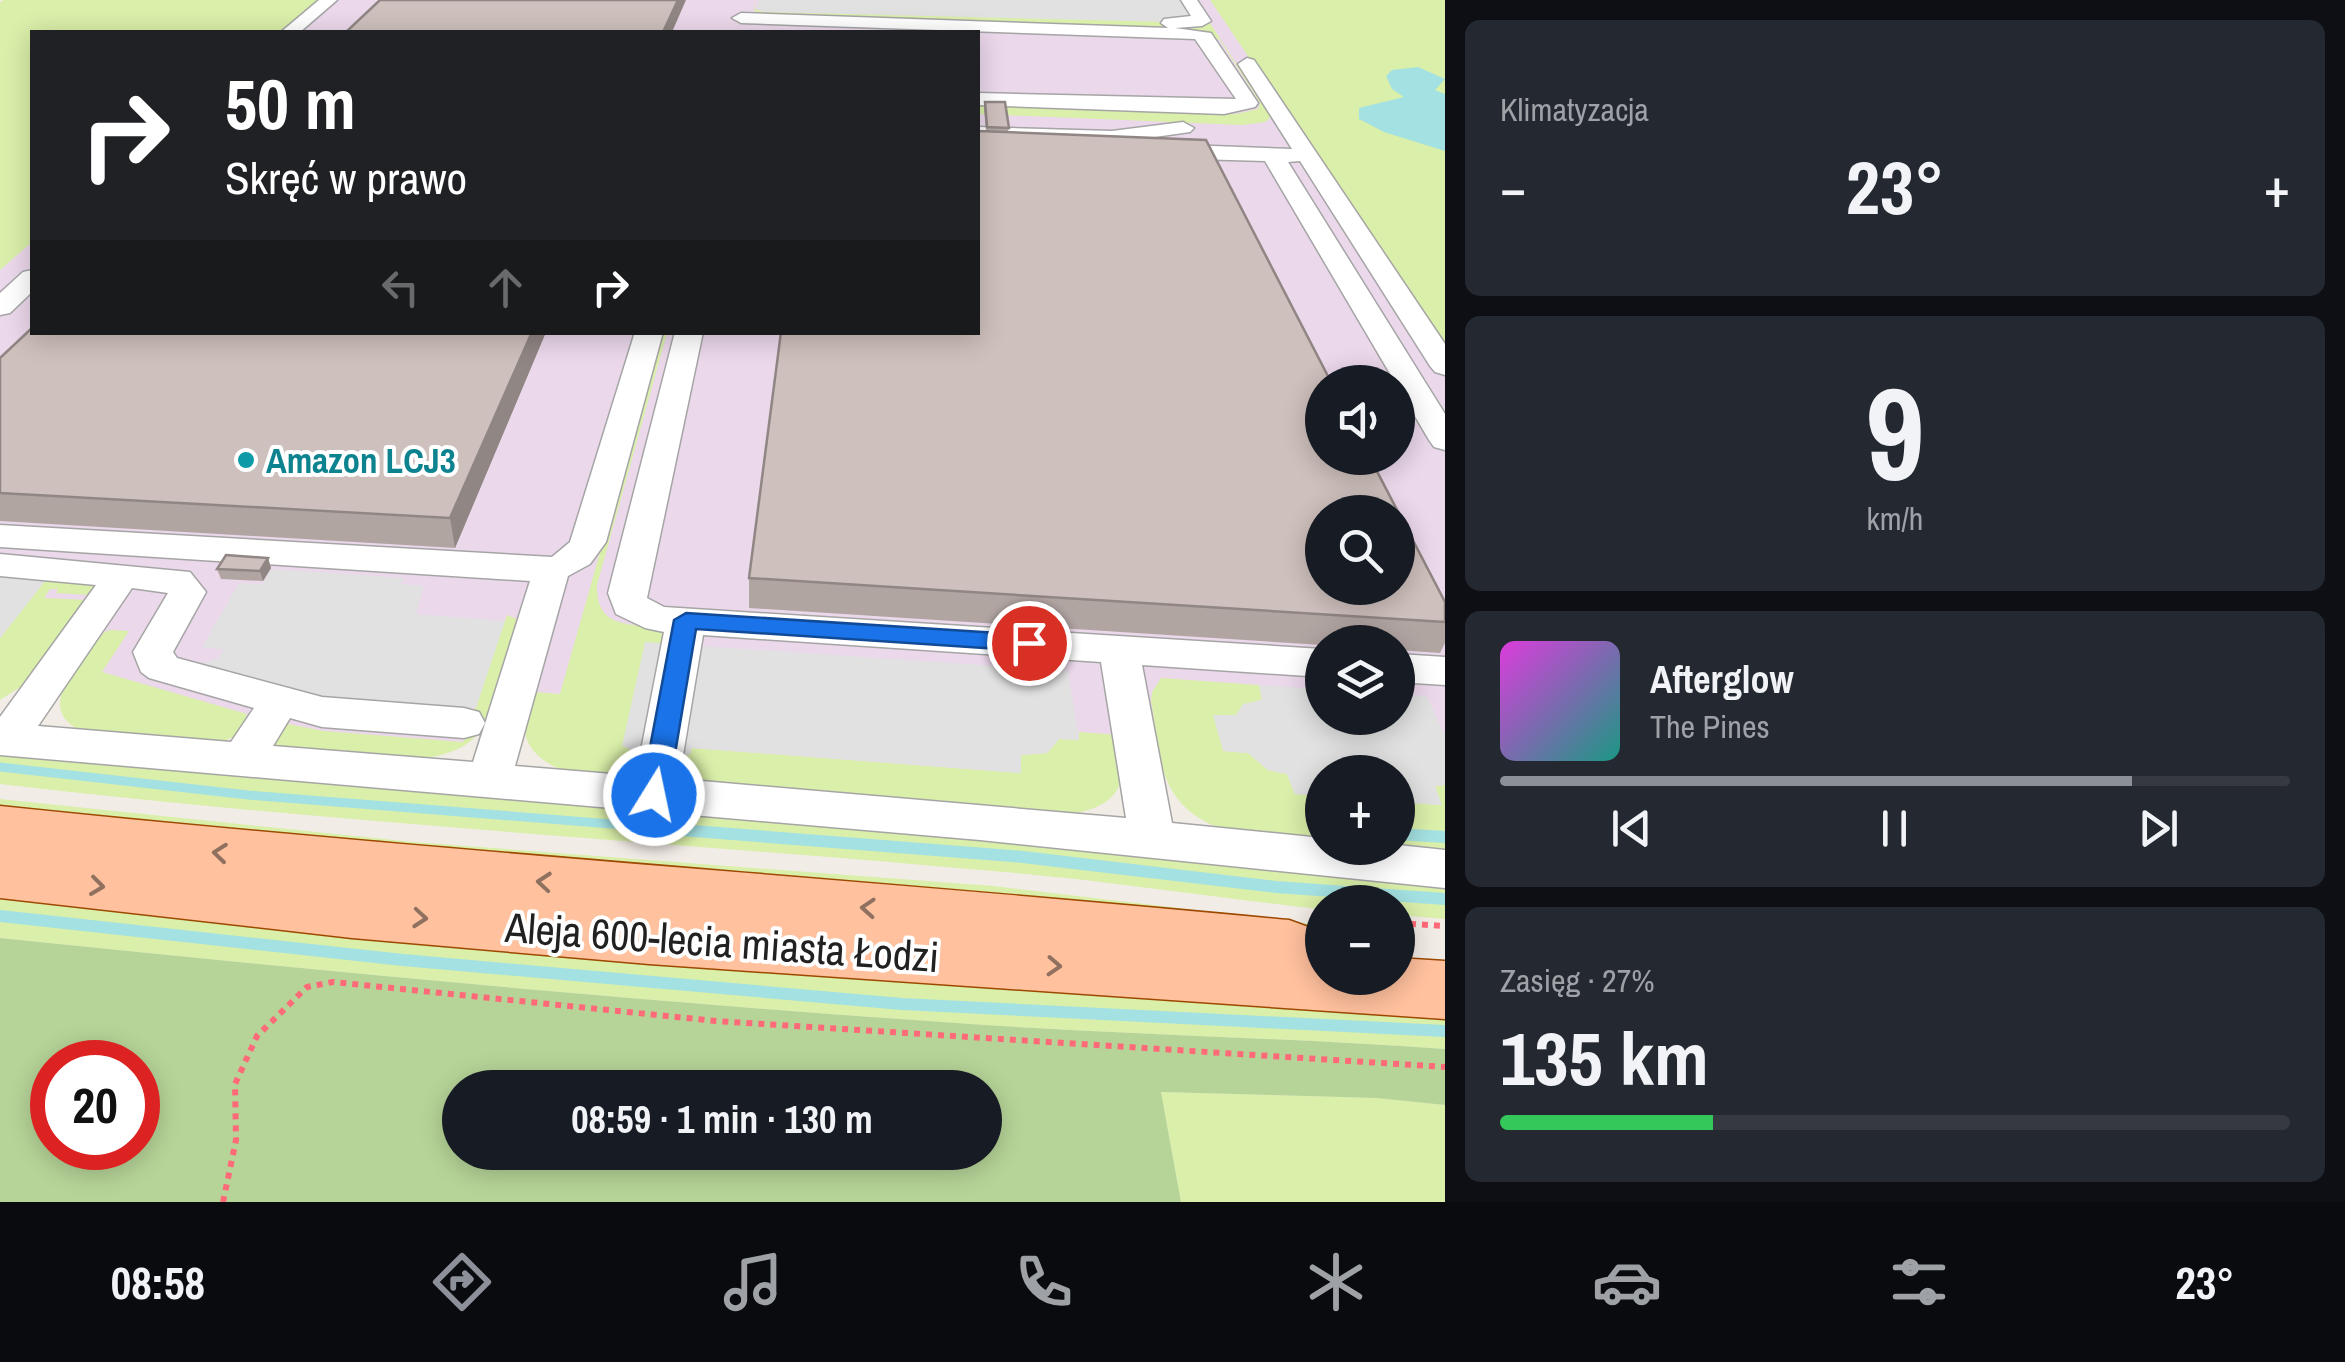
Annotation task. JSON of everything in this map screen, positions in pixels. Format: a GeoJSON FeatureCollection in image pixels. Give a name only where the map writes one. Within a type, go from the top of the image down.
{"type":"FeatureCollection","features":[{"type":"Feature","properties":{"kind":"main road","name":"Aleja 600-lecia miasta Łodzi"},"geometry":{"type":"LineString","coordinates":[[0,829],[342,866],[965,915],[1305,948]]}},
{"type":"Feature","properties":{"kind":"main road","name":"Aleja 600-lecia miasta Łodzi"},"geometry":{"type":"LineString","coordinates":[[0,874],[352,912],[649,937],[1445,990]]}},
{"type":"Feature","properties":{"kind":"main road"},"geometry":{"type":"LineString","coordinates":[[1415,956],[1445,959]]}},
{"type":"Feature","properties":{"kind":"street"},"geometry":{"type":"LineString","coordinates":[[292,30],[329,0]]}},
{"type":"Feature","properties":{"kind":"street"},"geometry":{"type":"LineString","coordinates":[[308,30],[343,0]]}},
{"type":"Feature","properties":{"kind":"street"},"geometry":{"type":"LineString","coordinates":[[763,0],[761,8],[770,10],[1200,23],[1190,0]]}},
{"type":"Feature","properties":{"kind":"street"},"geometry":{"type":"LineString","coordinates":[[1204,0],[1445,366]]}},
{"type":"Feature","properties":{"kind":"street"},"geometry":{"type":"LineString","coordinates":[[741,17],[1197,34],[1205,37],[1248,103],[1224,108],[980,100]]}},
{"type":"Feature","properties":{"kind":"street"},"geometry":{"type":"LineString","coordinates":[[980,120],[1292,132]]}},
{"type":"Feature","properties":{"kind":"street"},"geometry":{"type":"LineString","coordinates":[[980,133],[1112,137],[1183,128]]}},
{"type":"Feature","properties":{"kind":"street"},"geometry":{"type":"LineString","coordinates":[[980,144],[1308,157]]}},
{"type":"Feature","properties":{"kind":"street"},"geometry":{"type":"LineString","coordinates":[[1272,156],[1445,440]]}},
{"type":"Feature","properties":{"kind":"street"},"geometry":{"type":"LineString","coordinates":[[0,281],[30,255]]}},
{"type":"Feature","properties":{"kind":"street"},"geometry":{"type":"LineString","coordinates":[[0,307],[30,280]]}},
{"type":"Feature","properties":{"kind":"street"},"geometry":{"type":"LineString","coordinates":[[0,536],[552,569],[568,565],[581,555],[588,542],[648,335]]}},
{"type":"Feature","properties":{"kind":"street"},"geometry":{"type":"LineString","coordinates":[[688,335],[628,593],[629,605],[637,612],[686,620],[1305,662]]}},
{"type":"Feature","properties":{"kind":"street"},"geometry":{"type":"LineString","coordinates":[[0,565],[165,576],[185,585],[184,602],[153,652],[163,668],[322,712],[464,723]]}},
{"type":"Feature","properties":{"kind":"street"},"geometry":{"type":"LineString","coordinates":[[488,780],[552,569]]}},
{"type":"Feature","properties":{"kind":"street"},"geometry":{"type":"LineString","coordinates":[[3,739],[124,574]]}},
{"type":"Feature","properties":{"kind":"street"},"geometry":{"type":"LineString","coordinates":[[654,795],[686,620]]}},
{"type":"Feature","properties":{"kind":"street"},"geometry":{"type":"LineString","coordinates":[[1119,649],[1152,840]]}},
{"type":"Feature","properties":{"kind":"street"},"geometry":{"type":"LineString","coordinates":[[1415,669],[1445,671]]}},
{"type":"Feature","properties":{"kind":"street"},"geometry":{"type":"LineString","coordinates":[[242,761],[280,700]]}},
{"type":"Feature","properties":{"kind":"street"},"geometry":{"type":"LineString","coordinates":[[3,739],[1445,869]]}},
{"type":"Feature","properties":{"kind":"path"},"geometry":{"type":"LineString","coordinates":[[1415,923],[1445,926]]}},
{"type":"Feature","properties":{"kind":"path"},"geometry":{"type":"LineString","coordinates":[[223,1202],[236,1140],[234,1084],[258,1036],[308,987],[333,982],[716,1021],[1445,1066]]}},
{"type":"Feature","properties":{"kind":"shaded area"},"geometry":{"type":"Polygon","coordinates":[[[295,0],[1219,0],[1445,326],[1445,846],[1415,843],[1415,755],[1305,755],[1305,827],[1158,739],[1156,727],[1116,725],[1117,737],[1091,781],[641,763],[560,694],[497,690],[469,739],[453,749],[279,743],[73,678],[107,632],[64,627],[0,697],[0,250],[30,225],[30,335],[980,335],[980,30],[259,30],[295,0]]]}},
{"type":"Feature","properties":{"kind":"shaded area"},"geometry":{"type":"Polygon","coordinates":[[[759,0],[1195,0],[1210,23],[765,12],[756,9],[759,0]]]}},
{"type":"Feature","properties":{"kind":"shaded area"},"geometry":{"type":"Polygon","coordinates":[[[271,569],[404,578],[401,584],[424,586],[416,614],[505,621],[476,708],[329,699],[201,664],[218,658],[224,650],[202,647],[239,583],[262,584],[271,569]]]}},
{"type":"Feature","properties":{"kind":"shaded area"},"geometry":{"type":"Polygon","coordinates":[[[0,574],[48,577],[0,638],[0,574]]]}},
{"type":"Feature","properties":{"kind":"shaded area"},"geometry":{"type":"Polygon","coordinates":[[[645,642],[1068,671],[1079,740],[1059,739],[1047,753],[1021,755],[1021,773],[692,748],[690,754],[635,749],[622,746],[645,642]]]}},
{"type":"Feature","properties":{"kind":"shaded area"},"geometry":{"type":"Polygon","coordinates":[[[1259,685],[1305,688],[1305,735],[1415,735],[1415,695],[1427,696],[1445,736],[1445,785],[1435,786],[1442,805],[1415,803],[1415,755],[1305,755],[1305,795],[1295,794],[1287,774],[1268,770],[1248,753],[1223,751],[1213,715],[1236,715],[1243,704],[1262,700],[1259,685]]]}},
{"type":"Feature","properties":{"kind":"green space"},"geometry":{"type":"Polygon","coordinates":[[[319,0],[283,30],[30,30],[30,244],[0,270],[0,2],[319,0]]]}},
{"type":"Feature","properties":{"kind":"green space"},"geometry":{"type":"Polygon","coordinates":[[[755,0],[755,9],[765,12],[1195,0],[1271,117],[1265,122],[1242,125],[980,114],[980,105],[1236,114],[1258,109],[1260,103],[1220,40],[1200,31],[780,17],[754,11],[755,0]]]}},
{"type":"Feature","properties":{"kind":"green space"},"geometry":{"type":"Polygon","coordinates":[[[1210,0],[1445,0],[1445,347],[1210,0]]]}},
{"type":"Feature","properties":{"kind":"green space"},"geometry":{"type":"Polygon","coordinates":[[[661,335],[666,335],[597,585],[599,601],[612,619],[669,635],[623,746],[644,756],[640,769],[610,778],[592,777],[574,774],[541,758],[530,746],[525,732],[533,692],[560,694],[661,335]]]}},
{"type":"Feature","properties":{"kind":"green space"},"geometry":{"type":"Polygon","coordinates":[[[48,577],[98,582],[91,595],[56,593],[58,589],[50,589],[44,598],[87,600],[28,682],[0,700],[0,638],[48,577]]]}},
{"type":"Feature","properties":{"kind":"green space"},"geometry":{"type":"Polygon","coordinates":[[[507,615],[522,621],[503,679],[481,731],[463,746],[414,760],[386,760],[278,749],[272,741],[283,723],[324,731],[463,742],[507,615]]]}},
{"type":"Feature","properties":{"kind":"green space"},"geometry":{"type":"Polygon","coordinates":[[[129,631],[102,672],[247,714],[239,734],[218,744],[86,733],[69,723],[61,711],[65,685],[104,632],[129,631]]]}},
{"type":"Feature","properties":{"kind":"green space"},"geometry":{"type":"Polygon","coordinates":[[[1161,678],[1259,685],[1263,699],[1253,702],[1235,718],[1223,751],[1248,753],[1268,770],[1287,774],[1295,794],[1305,795],[1305,842],[1233,832],[1193,814],[1177,798],[1166,778],[1152,692],[1161,678]]]}},
{"type":"Feature","properties":{"kind":"green space"},"geometry":{"type":"Polygon","coordinates":[[[1079,732],[1119,735],[1121,781],[1109,800],[1065,815],[682,779],[677,773],[680,758],[690,754],[692,748],[1020,773],[1021,755],[1047,753],[1059,739],[1079,740],[1079,732]]]}},
{"type":"Feature","properties":{"kind":"green space"},"geometry":{"type":"Polygon","coordinates":[[[0,751],[1445,881],[1445,919],[1415,916],[1415,885],[1305,885],[1305,907],[1044,876],[376,821],[0,784],[0,751]]]}},
{"type":"Feature","properties":{"kind":"green space"},"geometry":{"type":"Polygon","coordinates":[[[1445,785],[1445,852],[1415,849],[1415,803],[1441,805],[1435,786],[1445,785]]]}},
{"type":"Feature","properties":{"kind":"green space"},"geometry":{"type":"Polygon","coordinates":[[[0,799],[413,842],[993,886],[1305,923],[1305,932],[0,808],[0,799]]]}},
{"type":"Feature","properties":{"kind":"green space"},"geometry":{"type":"Polygon","coordinates":[[[0,899],[356,938],[1445,1004],[1445,1049],[738,1007],[0,938],[0,899]]]}},
{"type":"Feature","properties":{"kind":"green space"},"geometry":{"type":"Polygon","coordinates":[[[0,938],[738,1007],[1445,1049],[1445,1105],[1376,1098],[1161,1092],[1181,1202],[0,1202],[0,938]]]}},
{"type":"Feature","properties":{"kind":"green space"},"geometry":{"type":"Polygon","coordinates":[[[1161,1092],[1377,1098],[1445,1105],[1445,1202],[1181,1202],[1161,1092]]]}},
{"type":"Feature","properties":{"kind":"water"},"geometry":{"type":"Polygon","coordinates":[[[1418,67],[1445,79],[1435,90],[1445,94],[1445,151],[1384,132],[1359,119],[1359,108],[1404,97],[1392,89],[1386,76],[1392,70],[1418,67]]]}},
{"type":"Feature","properties":{"kind":"building"},"geometry":{"type":"Polygon","coordinates":[[[380,0],[678,0],[664,30],[348,30],[380,0]]]}},
{"type":"Feature","properties":{"kind":"building"},"geometry":{"type":"Polygon","coordinates":[[[985,102],[1005,102],[1009,128],[987,127],[985,102]]]}},
{"type":"Feature","properties":{"kind":"building"},"geometry":{"type":"Polygon","coordinates":[[[980,131],[1206,140],[1322,365],[1305,365],[1305,475],[1379,475],[1389,495],[1305,495],[1305,605],[1415,605],[1415,544],[1445,602],[1445,622],[749,578],[781,335],[980,335],[980,131]]]}},
{"type":"Feature","properties":{"kind":"building","name":"Amazon LCJ3"},"geometry":{"type":"Polygon","coordinates":[[[30,330],[30,335],[531,335],[450,518],[0,493],[0,358],[30,330]]]}},
{"type":"Feature","properties":{"kind":"building"},"geometry":{"type":"Polygon","coordinates":[[[226,555],[268,558],[260,571],[217,569],[226,555]]]}},
{"type":"Feature","properties":{"kind":"waterway"},"geometry":{"type":"LineString","coordinates":[[0,767],[248,795],[687,830]]}},
{"type":"Feature","properties":{"kind":"waterway"},"geometry":{"type":"LineString","coordinates":[[655,828],[1023,857],[1276,887],[1445,899]]}},
{"type":"Feature","properties":{"kind":"waterway"},"geometry":{"type":"LineString","coordinates":[[1415,835],[1445,837]]}},
{"type":"Feature","properties":{"kind":"waterway"},"geometry":{"type":"LineString","coordinates":[[0,916],[403,960],[902,1004],[1445,1031]]}},
{"type":"Feature","properties":{"kind":"place","name":"Amazon LCJ3"},"geometry":{"type":"Point","coordinates":[246,460]}},
{"type":"Feature","properties":{"kind":"route"},"geometry":{"type":"LineString","coordinates":[[654,795],[686,620],[1029,643]]}}]}
